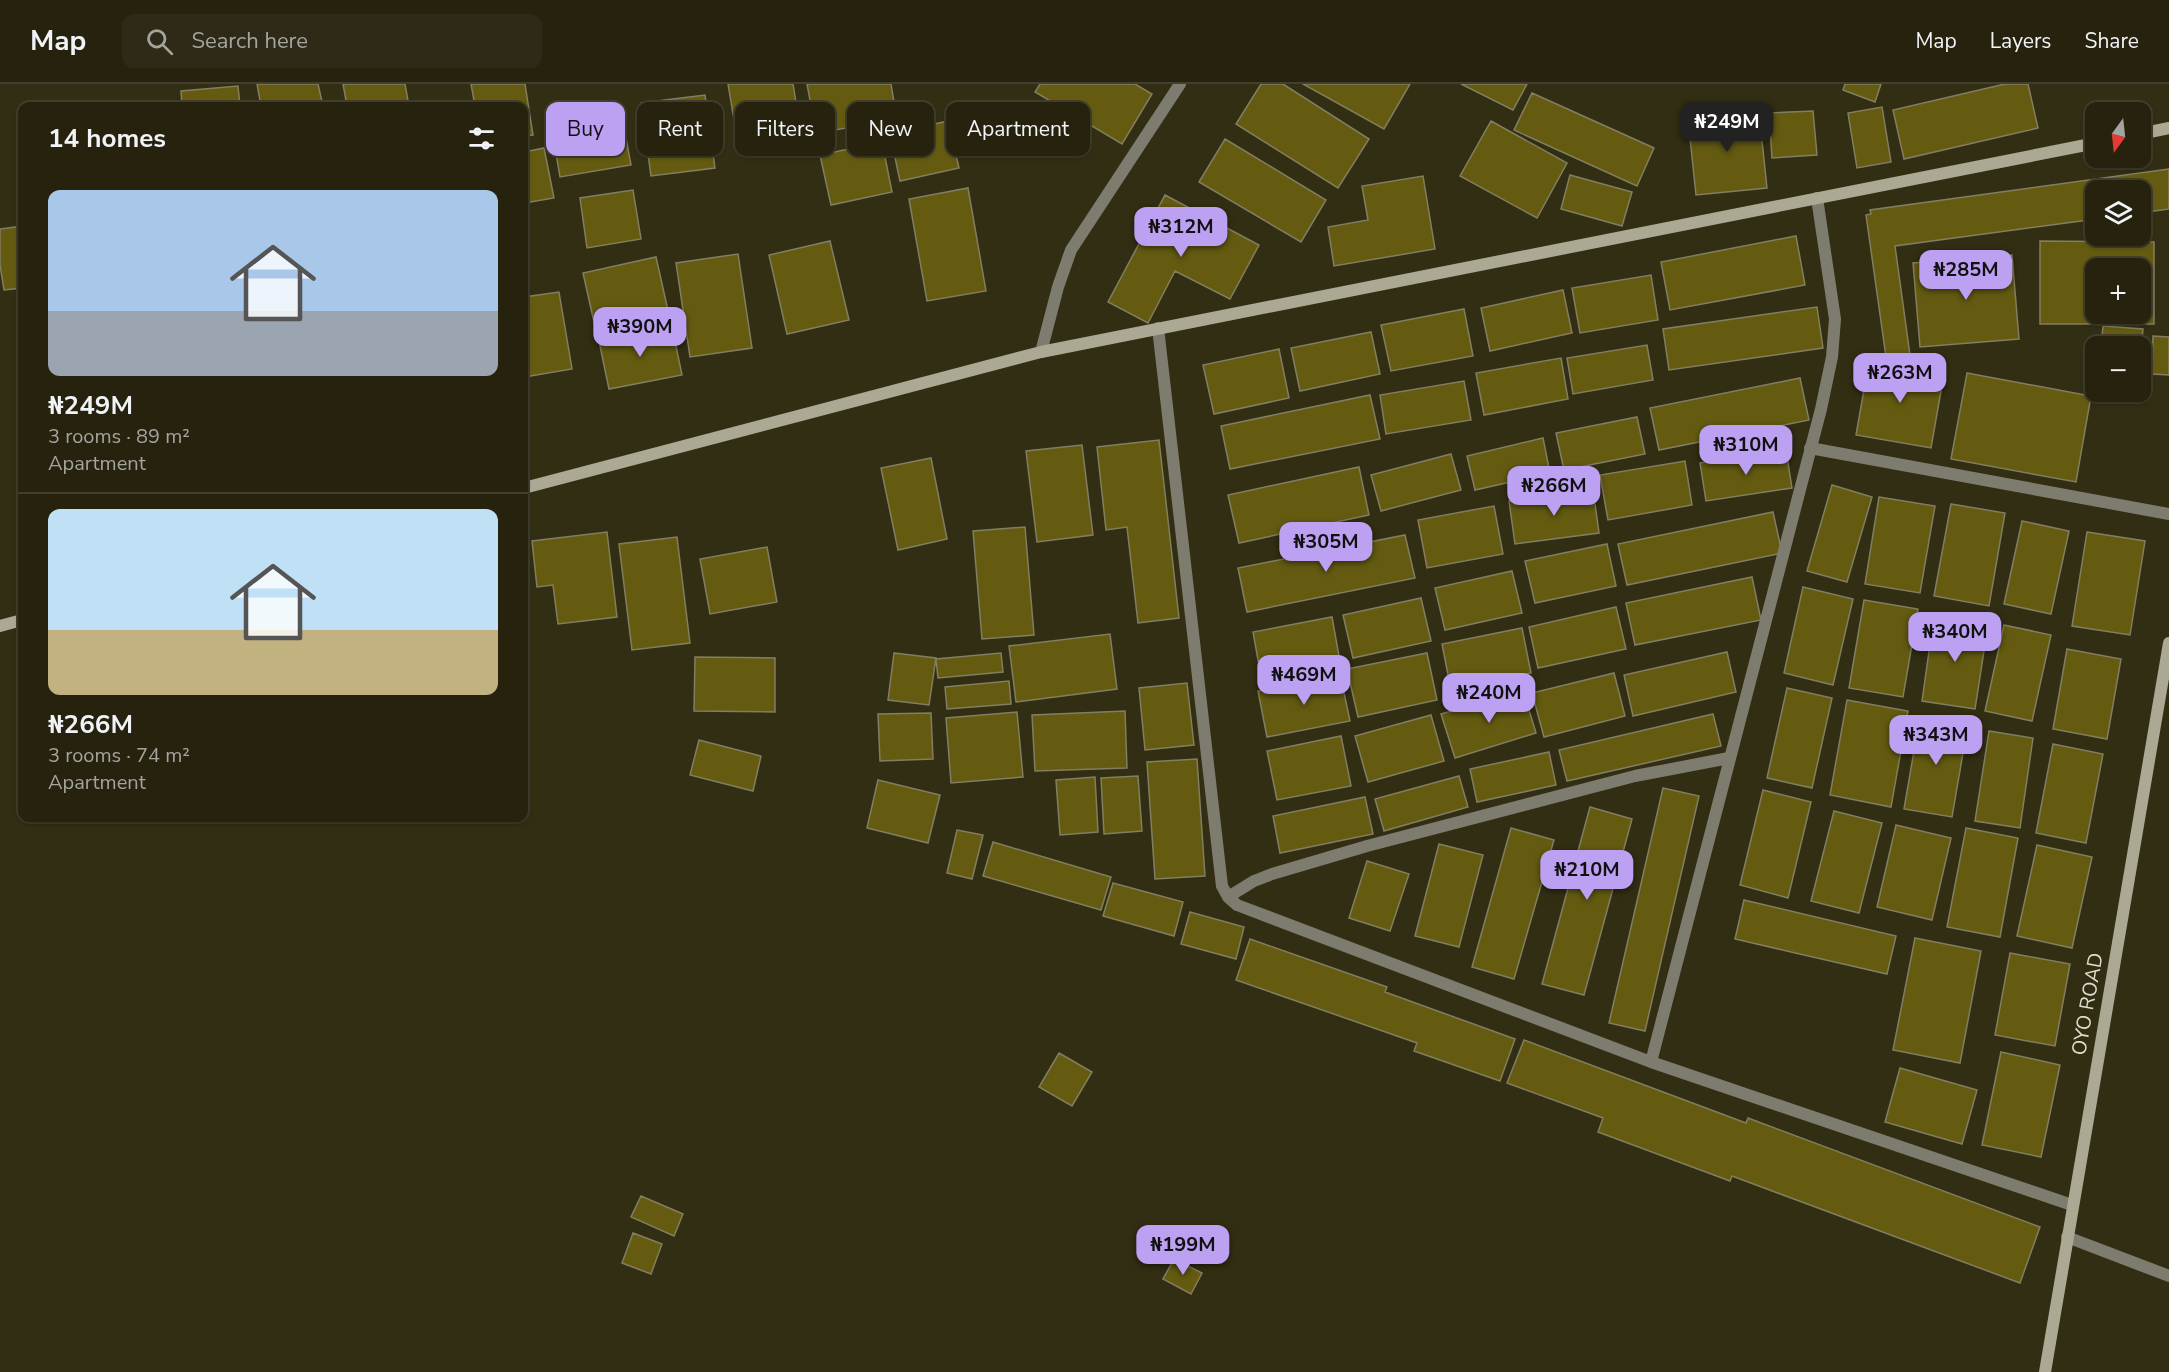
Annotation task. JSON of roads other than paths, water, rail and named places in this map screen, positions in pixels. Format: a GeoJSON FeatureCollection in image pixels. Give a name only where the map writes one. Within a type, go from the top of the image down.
{"type":"FeatureCollection","features":[{"type":"Feature","properties":{"kind":"main road"},"geometry":{"type":"LineString","coordinates":[[2151,132],[2169,128]]}},
{"type":"Feature","properties":{"kind":"main road"},"geometry":{"type":"LineString","coordinates":[[528,487],[1041,352],[2085,145]]}},
{"type":"Feature","properties":{"kind":"main road"},"geometry":{"type":"LineString","coordinates":[[0,626],[18,621]]}},
{"type":"Feature","properties":{"kind":"main road","name":"OYO ROAD"},"geometry":{"type":"LineString","coordinates":[[2045,1372],[2169,643]]}},
{"type":"Feature","properties":{"kind":"street"},"geometry":{"type":"LineString","coordinates":[[1041,352],[1058,287],[1071,250],[1180,84]]}},
{"type":"Feature","properties":{"kind":"street"},"geometry":{"type":"LineString","coordinates":[[1651,1062],[1832,357],[1835,319],[1817,198]]}},
{"type":"Feature","properties":{"kind":"street"},"geometry":{"type":"LineString","coordinates":[[1158,328],[1222,886],[1228,897],[1237,905],[1651,1062],[2072,1206]]}},
{"type":"Feature","properties":{"kind":"street"},"geometry":{"type":"LineString","coordinates":[[1810,448],[2169,514]]}},
{"type":"Feature","properties":{"kind":"street"},"geometry":{"type":"LineString","coordinates":[[1228,897],[1254,881],[1272,874],[1367,846],[1635,776],[1729,758]]}},
{"type":"Feature","properties":{"kind":"street"},"geometry":{"type":"LineString","coordinates":[[2067,1237],[2169,1276]]}}]}
